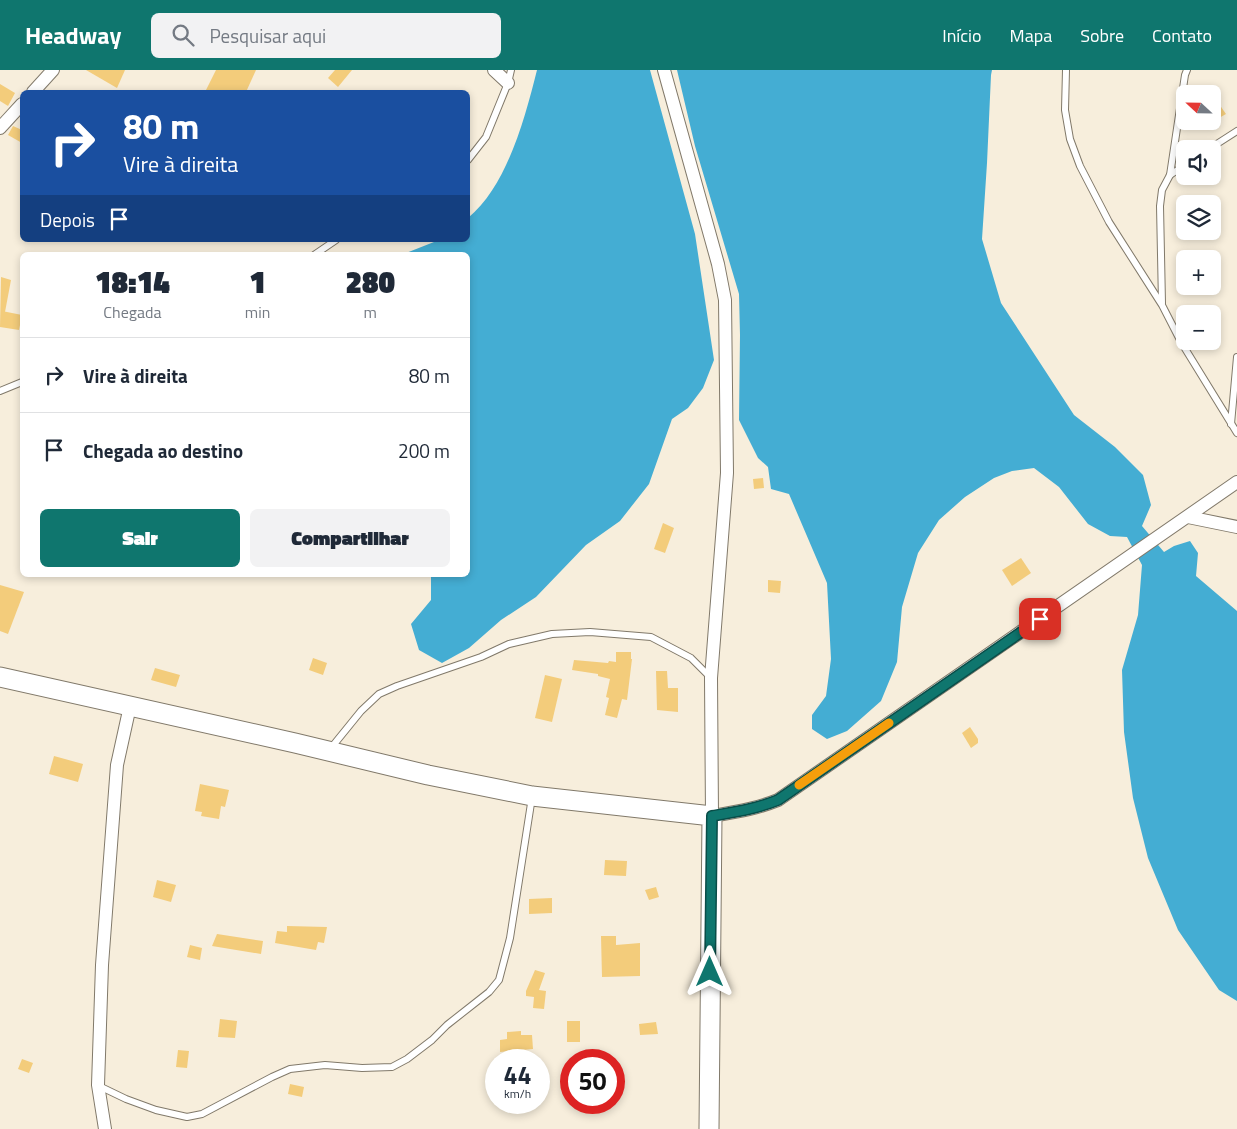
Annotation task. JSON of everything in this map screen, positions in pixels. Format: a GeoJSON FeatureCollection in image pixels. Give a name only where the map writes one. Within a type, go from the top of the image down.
{"type":"FeatureCollection","features":[{"type":"Feature","properties":{"kind":"main road"},"geometry":{"type":"LineString","coordinates":[[0,677],[428,775],[532,796],[712,816],[709,1129]]}},
{"type":"Feature","properties":{"kind":"street"},"geometry":{"type":"LineString","coordinates":[[35,90],[53,70]]}},
{"type":"Feature","properties":{"kind":"street"},"geometry":{"type":"LineString","coordinates":[[494,70],[510,76]]}},
{"type":"Feature","properties":{"kind":"street"},"geometry":{"type":"LineString","coordinates":[[664,70],[718,264],[725,300],[727,473],[711,678],[712,816],[746,811],[778,800],[1237,482]]}},
{"type":"Feature","properties":{"kind":"street"},"geometry":{"type":"LineString","coordinates":[[0,128],[20,106]]}},
{"type":"Feature","properties":{"kind":"street"},"geometry":{"type":"LineString","coordinates":[[1188,517],[1237,527]]}},
{"type":"Feature","properties":{"kind":"street"},"geometry":{"type":"LineString","coordinates":[[105,1129],[98,1085],[102,965],[117,765],[130,706]]}},
{"type":"Feature","properties":{"kind":"lane"},"geometry":{"type":"LineString","coordinates":[[1066,70],[1065,110],[1070,139],[1080,166],[1109,222],[1162,305],[1181,342],[1237,433]]}},
{"type":"Feature","properties":{"kind":"lane"},"geometry":{"type":"LineString","coordinates":[[1162,305],[1160,206],[1162,190],[1170,175],[1187,70]]}},
{"type":"Feature","properties":{"kind":"lane"},"geometry":{"type":"LineString","coordinates":[[470,157],[486,137],[510,76]]}},
{"type":"Feature","properties":{"kind":"lane"},"geometry":{"type":"LineString","coordinates":[[1221,142],[1237,131]]}},
{"type":"Feature","properties":{"kind":"lane"},"geometry":{"type":"LineString","coordinates":[[1170,175],[1176,171]]}},
{"type":"Feature","properties":{"kind":"lane"},"geometry":{"type":"LineString","coordinates":[[318,252],[333,242]]}},
{"type":"Feature","properties":{"kind":"lane"},"geometry":{"type":"LineString","coordinates":[[1231,424],[1237,357]]}},
{"type":"Feature","properties":{"kind":"lane"},"geometry":{"type":"LineString","coordinates":[[0,391],[20,383]]}},
{"type":"Feature","properties":{"kind":"lane"},"geometry":{"type":"LineString","coordinates":[[328,751],[361,711],[379,694],[481,657],[509,644],[552,634],[590,632],[651,637],[691,658],[711,678]]}},
{"type":"Feature","properties":{"kind":"lane"},"geometry":{"type":"LineString","coordinates":[[98,1085],[126,1099],[187,1117],[202,1114],[290,1069],[325,1065],[362,1068],[392,1067],[407,1059],[489,992],[499,980],[510,938],[532,796]]}},
{"type":"Feature","properties":{"kind":"water"},"geometry":{"type":"Polygon","coordinates":[[[537,70],[650,70],[695,234],[714,360],[703,388],[688,408],[672,419],[649,484],[620,521],[586,545],[536,597],[501,620],[469,648],[442,663],[419,650],[411,624],[431,600],[431,577],[470,577],[470,252],[409,252],[434,242],[470,242],[470,216],[494,188],[504,170],[527,109],[537,70]]]}},
{"type":"Feature","properties":{"kind":"water"},"geometry":{"type":"Polygon","coordinates":[[[677,70],[992,70],[982,239],[1001,303],[1074,415],[1115,447],[1143,475],[1151,505],[1142,526],[1164,552],[1174,546],[1190,541],[1198,553],[1196,576],[1237,611],[1237,1001],[1219,990],[1178,930],[1148,858],[1133,798],[1124,732],[1122,670],[1138,615],[1142,565],[1127,537],[1110,536],[1088,524],[1059,487],[1034,468],[1012,471],[994,478],[965,497],[939,520],[918,553],[902,607],[897,662],[881,701],[847,731],[827,739],[812,729],[812,715],[826,696],[831,659],[827,583],[789,494],[771,489],[768,467],[758,458],[739,420],[739,294],[695,146],[677,70]]]}},
{"type":"Feature","properties":{"kind":"building"},"geometry":{"type":"Polygon","coordinates":[[[86,70],[125,70],[117,88],[86,70]]]}},
{"type":"Feature","properties":{"kind":"building"},"geometry":{"type":"Polygon","coordinates":[[[216,70],[256,70],[247,90],[206,90],[216,70]]]}},
{"type":"Feature","properties":{"kind":"building"},"geometry":{"type":"Polygon","coordinates":[[[335,70],[352,70],[338,87],[328,78],[335,70]]]}},
{"type":"Feature","properties":{"kind":"building"},"geometry":{"type":"Polygon","coordinates":[[[0,84],[15,93],[8,106],[0,101],[0,84]]]}},
{"type":"Feature","properties":{"kind":"building"},"geometry":{"type":"Polygon","coordinates":[[[1221,107],[1226,114],[1221,117],[1221,107]]]}},
{"type":"Feature","properties":{"kind":"building"},"geometry":{"type":"Polygon","coordinates":[[[13,126],[20,129],[20,142],[8,135],[13,126]]]}},
{"type":"Feature","properties":{"kind":"building"},"geometry":{"type":"Polygon","coordinates":[[[1,277],[11,280],[5,312],[20,315],[20,325],[19,330],[0,327],[1,277]]]}},
{"type":"Feature","properties":{"kind":"building"},"geometry":{"type":"Polygon","coordinates":[[[763,478],[764,488],[754,489],[753,479],[763,478]]]}},
{"type":"Feature","properties":{"kind":"building"},"geometry":{"type":"Polygon","coordinates":[[[663,523],[674,528],[665,553],[654,549],[663,523]]]}},
{"type":"Feature","properties":{"kind":"building"},"geometry":{"type":"Polygon","coordinates":[[[1021,558],[1031,573],[1012,586],[1002,570],[1021,558]]]}},
{"type":"Feature","properties":{"kind":"building"},"geometry":{"type":"Polygon","coordinates":[[[768,580],[781,581],[780,593],[768,592],[768,580]]]}},
{"type":"Feature","properties":{"kind":"building"},"geometry":{"type":"Polygon","coordinates":[[[0,585],[24,592],[8,634],[0,631],[0,585]]]}},
{"type":"Feature","properties":{"kind":"building"},"geometry":{"type":"Polygon","coordinates":[[[616,652],[631,652],[632,659],[627,700],[622,699],[617,718],[605,715],[609,698],[606,697],[610,679],[598,676],[598,674],[572,670],[574,660],[616,662],[616,652]]]}},
{"type":"Feature","properties":{"kind":"building"},"geometry":{"type":"Polygon","coordinates":[[[313,658],[327,663],[323,675],[309,670],[313,658]]]}},
{"type":"Feature","properties":{"kind":"building"},"geometry":{"type":"Polygon","coordinates":[[[155,668],[180,675],[176,687],[151,680],[155,668]]]}},
{"type":"Feature","properties":{"kind":"building"},"geometry":{"type":"Polygon","coordinates":[[[656,671],[667,671],[668,688],[678,688],[678,712],[657,710],[656,671]]]}},
{"type":"Feature","properties":{"kind":"building"},"geometry":{"type":"Polygon","coordinates":[[[545,675],[562,679],[552,722],[535,718],[545,675]]]}},
{"type":"Feature","properties":{"kind":"building"},"geometry":{"type":"Polygon","coordinates":[[[970,727],[978,739],[978,743],[971,748],[962,733],[970,727]]]}},
{"type":"Feature","properties":{"kind":"building"},"geometry":{"type":"Polygon","coordinates":[[[54,756],[83,764],[78,782],[49,774],[54,756]]]}},
{"type":"Feature","properties":{"kind":"building"},"geometry":{"type":"Polygon","coordinates":[[[200,784],[229,790],[225,807],[221,806],[219,819],[201,816],[202,812],[195,811],[200,784]]]}},
{"type":"Feature","properties":{"kind":"building"},"geometry":{"type":"Polygon","coordinates":[[[605,860],[627,861],[626,876],[604,875],[605,860]]]}},
{"type":"Feature","properties":{"kind":"building"},"geometry":{"type":"Polygon","coordinates":[[[157,880],[176,885],[171,902],[153,897],[157,880]]]}},
{"type":"Feature","properties":{"kind":"building"},"geometry":{"type":"Polygon","coordinates":[[[656,887],[659,897],[649,900],[645,890],[656,887]]]}},
{"type":"Feature","properties":{"kind":"building"},"geometry":{"type":"Polygon","coordinates":[[[552,898],[552,913],[529,914],[529,899],[552,898]]]}},
{"type":"Feature","properties":{"kind":"building"},"geometry":{"type":"Polygon","coordinates":[[[287,926],[327,927],[324,943],[318,942],[316,950],[275,943],[277,931],[287,932],[287,926]]]}},
{"type":"Feature","properties":{"kind":"building"},"geometry":{"type":"Polygon","coordinates":[[[217,934],[263,941],[261,954],[212,946],[217,934]]]}},
{"type":"Feature","properties":{"kind":"building"},"geometry":{"type":"Polygon","coordinates":[[[601,936],[616,936],[616,945],[640,943],[640,976],[602,977],[601,936]]]}},
{"type":"Feature","properties":{"kind":"building"},"geometry":{"type":"Polygon","coordinates":[[[190,945],[202,948],[200,960],[187,957],[190,945]]]}},
{"type":"Feature","properties":{"kind":"building"},"geometry":{"type":"Polygon","coordinates":[[[535,970],[545,973],[539,990],[546,991],[544,1009],[533,1008],[534,997],[526,996],[526,991],[535,970]]]}},
{"type":"Feature","properties":{"kind":"building"},"geometry":{"type":"Polygon","coordinates":[[[220,1019],[237,1021],[235,1038],[218,1037],[220,1019]]]}},
{"type":"Feature","properties":{"kind":"building"},"geometry":{"type":"Polygon","coordinates":[[[567,1021],[580,1021],[580,1042],[567,1042],[567,1021]]]}},
{"type":"Feature","properties":{"kind":"building"},"geometry":{"type":"Polygon","coordinates":[[[656,1022],[658,1034],[640,1035],[639,1024],[656,1022]]]}},
{"type":"Feature","properties":{"kind":"building"},"geometry":{"type":"Polygon","coordinates":[[[521,1031],[521,1035],[532,1035],[533,1049],[500,1049],[500,1040],[507,1039],[507,1032],[521,1031]]]}},
{"type":"Feature","properties":{"kind":"building"},"geometry":{"type":"Polygon","coordinates":[[[178,1050],[189,1051],[187,1068],[176,1067],[178,1050]]]}},
{"type":"Feature","properties":{"kind":"building"},"geometry":{"type":"Polygon","coordinates":[[[22,1059],[33,1063],[29,1073],[18,1069],[22,1059]]]}},
{"type":"Feature","properties":{"kind":"building"},"geometry":{"type":"Polygon","coordinates":[[[290,1084],[304,1087],[302,1097],[288,1094],[290,1084]]]}},
{"type":"Feature","properties":{"kind":"slow traffic"},"geometry":{"type":"LineString","coordinates":[[799,785],[889,723]]}},
{"type":"Feature","properties":{"kind":"route"},"geometry":{"type":"LineString","coordinates":[[710,972],[712,816],[746,811],[778,800],[1040,619]]}}]}
